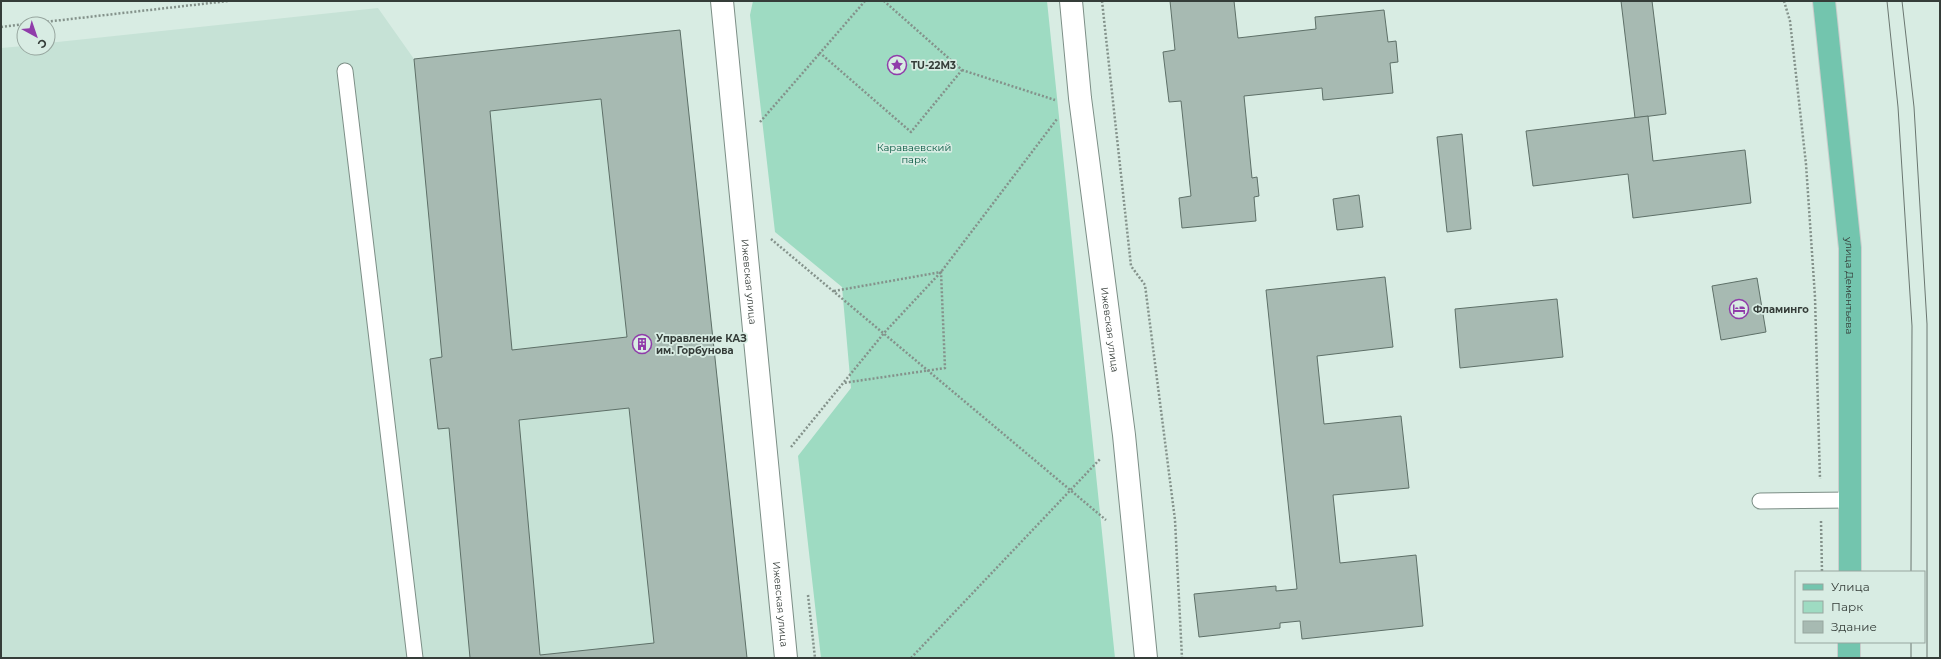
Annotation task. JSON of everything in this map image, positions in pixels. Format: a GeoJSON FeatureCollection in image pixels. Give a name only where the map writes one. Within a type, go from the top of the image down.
{"type":"FeatureCollection","features":[{"type":"Feature","properties":{"kind":"main road","name":"улица Дементьева"},"geometry":{"type":"LineString","coordinates":[[1824,1],[1850,248],[1850,571]]}},
{"type":"Feature","properties":{"kind":"main road"},"geometry":{"type":"LineString","coordinates":[[1849,643],[1849,658]]}},
{"type":"Feature","properties":{"kind":"street","name":"Ижевская улица"},"geometry":{"type":"LineString","coordinates":[[722,1],[786,658]]}},
{"type":"Feature","properties":{"kind":"street","name":"Ижевская улица"},"geometry":{"type":"LineString","coordinates":[[1071,1],[1080,98],[1124,435],[1146,658]]}},
{"type":"Feature","properties":{"kind":"lane"},"geometry":{"type":"LineString","coordinates":[[345,70],[415,658]]}},
{"type":"Feature","properties":{"kind":"lane"},"geometry":{"type":"LineString","coordinates":[[1760,500],[1851,500]]}},
{"type":"Feature","properties":{"kind":"path"},"geometry":{"type":"LineString","coordinates":[[56,20],[228,1]]}},
{"type":"Feature","properties":{"kind":"path"},"geometry":{"type":"LineString","coordinates":[[758,124],[865,1]]}},
{"type":"Feature","properties":{"kind":"path"},"geometry":{"type":"LineString","coordinates":[[884,1],[962,70],[1061,102]]}},
{"type":"Feature","properties":{"kind":"path"},"geometry":{"type":"LineString","coordinates":[[1102,1],[1131,266],[1145,285],[1165,437],[1175,520],[1182,658]]}},
{"type":"Feature","properties":{"kind":"path"},"geometry":{"type":"LineString","coordinates":[[1784,1],[1790,21],[1806,164],[1815,297],[1822,571]]}},
{"type":"Feature","properties":{"kind":"path"},"geometry":{"type":"LineString","coordinates":[[1,27],[16,25]]}},
{"type":"Feature","properties":{"kind":"path"},"geometry":{"type":"LineString","coordinates":[[820,53],[910,132],[962,70]]}},
{"type":"Feature","properties":{"kind":"path"},"geometry":{"type":"LineString","coordinates":[[790,448],[884,333],[941,272],[1058,117]]}},
{"type":"Feature","properties":{"kind":"path"},"geometry":{"type":"LineString","coordinates":[[770,239],[929,370],[1136,545]]}},
{"type":"Feature","properties":{"kind":"path"},"geometry":{"type":"LineString","coordinates":[[834,291],[941,272]]}},
{"type":"Feature","properties":{"kind":"path"},"geometry":{"type":"LineString","coordinates":[[843,383],[945,368],[941,272]]}},
{"type":"Feature","properties":{"kind":"path"},"geometry":{"type":"LineString","coordinates":[[911,658],[1124,435]]}},
{"type":"Feature","properties":{"kind":"shaded area"},"geometry":{"type":"Polygon","coordinates":[[[378,8],[414,59],[680,30],[747,658],[1,658],[1,48],[16,47],[16,56],[56,56],[56,42],[378,8]]]}},
{"type":"Feature","properties":{"kind":"green space","name":"Караваевский парк"},"geometry":{"type":"Polygon","coordinates":[[[753,1],[1047,1],[1115,658],[821,658],[798,456],[851,388],[842,287],[775,232],[750,15],[753,1]]]}},
{"type":"Feature","properties":{"kind":"building"},"geometry":{"type":"Polygon","coordinates":[[[1170,1],[1234,1],[1238,38],[1316,29],[1315,17],[1384,10],[1388,42],[1396,41],[1398,62],[1390,63],[1393,93],[1323,100],[1322,88],[1244,96],[1252,178],[1257,177],[1259,196],[1254,197],[1256,221],[1182,228],[1179,198],[1191,196],[1181,101],[1169,102],[1163,52],[1175,50],[1170,1]]]}},
{"type":"Feature","properties":{"kind":"building"},"geometry":{"type":"Polygon","coordinates":[[[1621,1],[1652,1],[1666,114],[1635,118],[1621,1]]]}},
{"type":"Feature","properties":{"kind":"building","name":"Управление КАЗ им. Горбунова"},"geometry":{"type":"Polygon","coordinates":[[[680,30],[747,658],[470,658],[449,428],[438,429],[430,359],[442,357],[414,59],[680,30]],[[601,99],[490,111],[512,350],[627,337],[601,99]],[[629,408],[519,420],[540,655],[654,643],[629,408]]]}},
{"type":"Feature","properties":{"kind":"building"},"geometry":{"type":"Polygon","coordinates":[[[1648,116],[1653,161],[1745,150],[1751,203],[1633,218],[1628,174],[1533,186],[1526,131],[1648,116]]]}},
{"type":"Feature","properties":{"kind":"building"},"geometry":{"type":"Polygon","coordinates":[[[1462,134],[1471,229],[1447,232],[1437,137],[1462,134]]]}},
{"type":"Feature","properties":{"kind":"building"},"geometry":{"type":"Polygon","coordinates":[[[1359,195],[1363,227],[1337,230],[1333,199],[1359,195]]]}},
{"type":"Feature","properties":{"kind":"building"},"geometry":{"type":"Polygon","coordinates":[[[1385,277],[1393,347],[1317,356],[1324,424],[1401,416],[1409,488],[1333,495],[1340,563],[1416,555],[1423,626],[1302,639],[1300,621],[1280,623],[1280,628],[1199,637],[1194,594],[1276,586],[1276,591],[1297,589],[1266,290],[1385,277]]]}},
{"type":"Feature","properties":{"kind":"building","name":"Фламинго"},"geometry":{"type":"Polygon","coordinates":[[[1757,278],[1766,332],[1721,340],[1712,286],[1757,278]]]}},
{"type":"Feature","properties":{"kind":"building"},"geometry":{"type":"Polygon","coordinates":[[[1557,299],[1563,357],[1460,368],[1455,309],[1557,299]]]}},
{"type":"Feature","properties":{"kind":"tram line"},"geometry":{"type":"LineString","coordinates":[[1887,1],[1898,107],[1912,326],[1911,571]]}},
{"type":"Feature","properties":{"kind":"tram line"},"geometry":{"type":"LineString","coordinates":[[1902,1],[1914,107],[1927,324],[1927,658]]}},
{"type":"Feature","properties":{"kind":"tram line"},"geometry":{"type":"LineString","coordinates":[[1911,643],[1911,658]]}},
{"type":"Feature","properties":{"kind":"place","name":"TU-22M3"},"geometry":{"type":"Point","coordinates":[897,65]}},
{"type":"Feature","properties":{"kind":"place","name":"Фламинго"},"geometry":{"type":"Point","coordinates":[1739,309]}},
{"type":"Feature","properties":{"kind":"place","name":"Управление КАЗ им. Горбунова"},"geometry":{"type":"Point","coordinates":[642,344]}}]}
